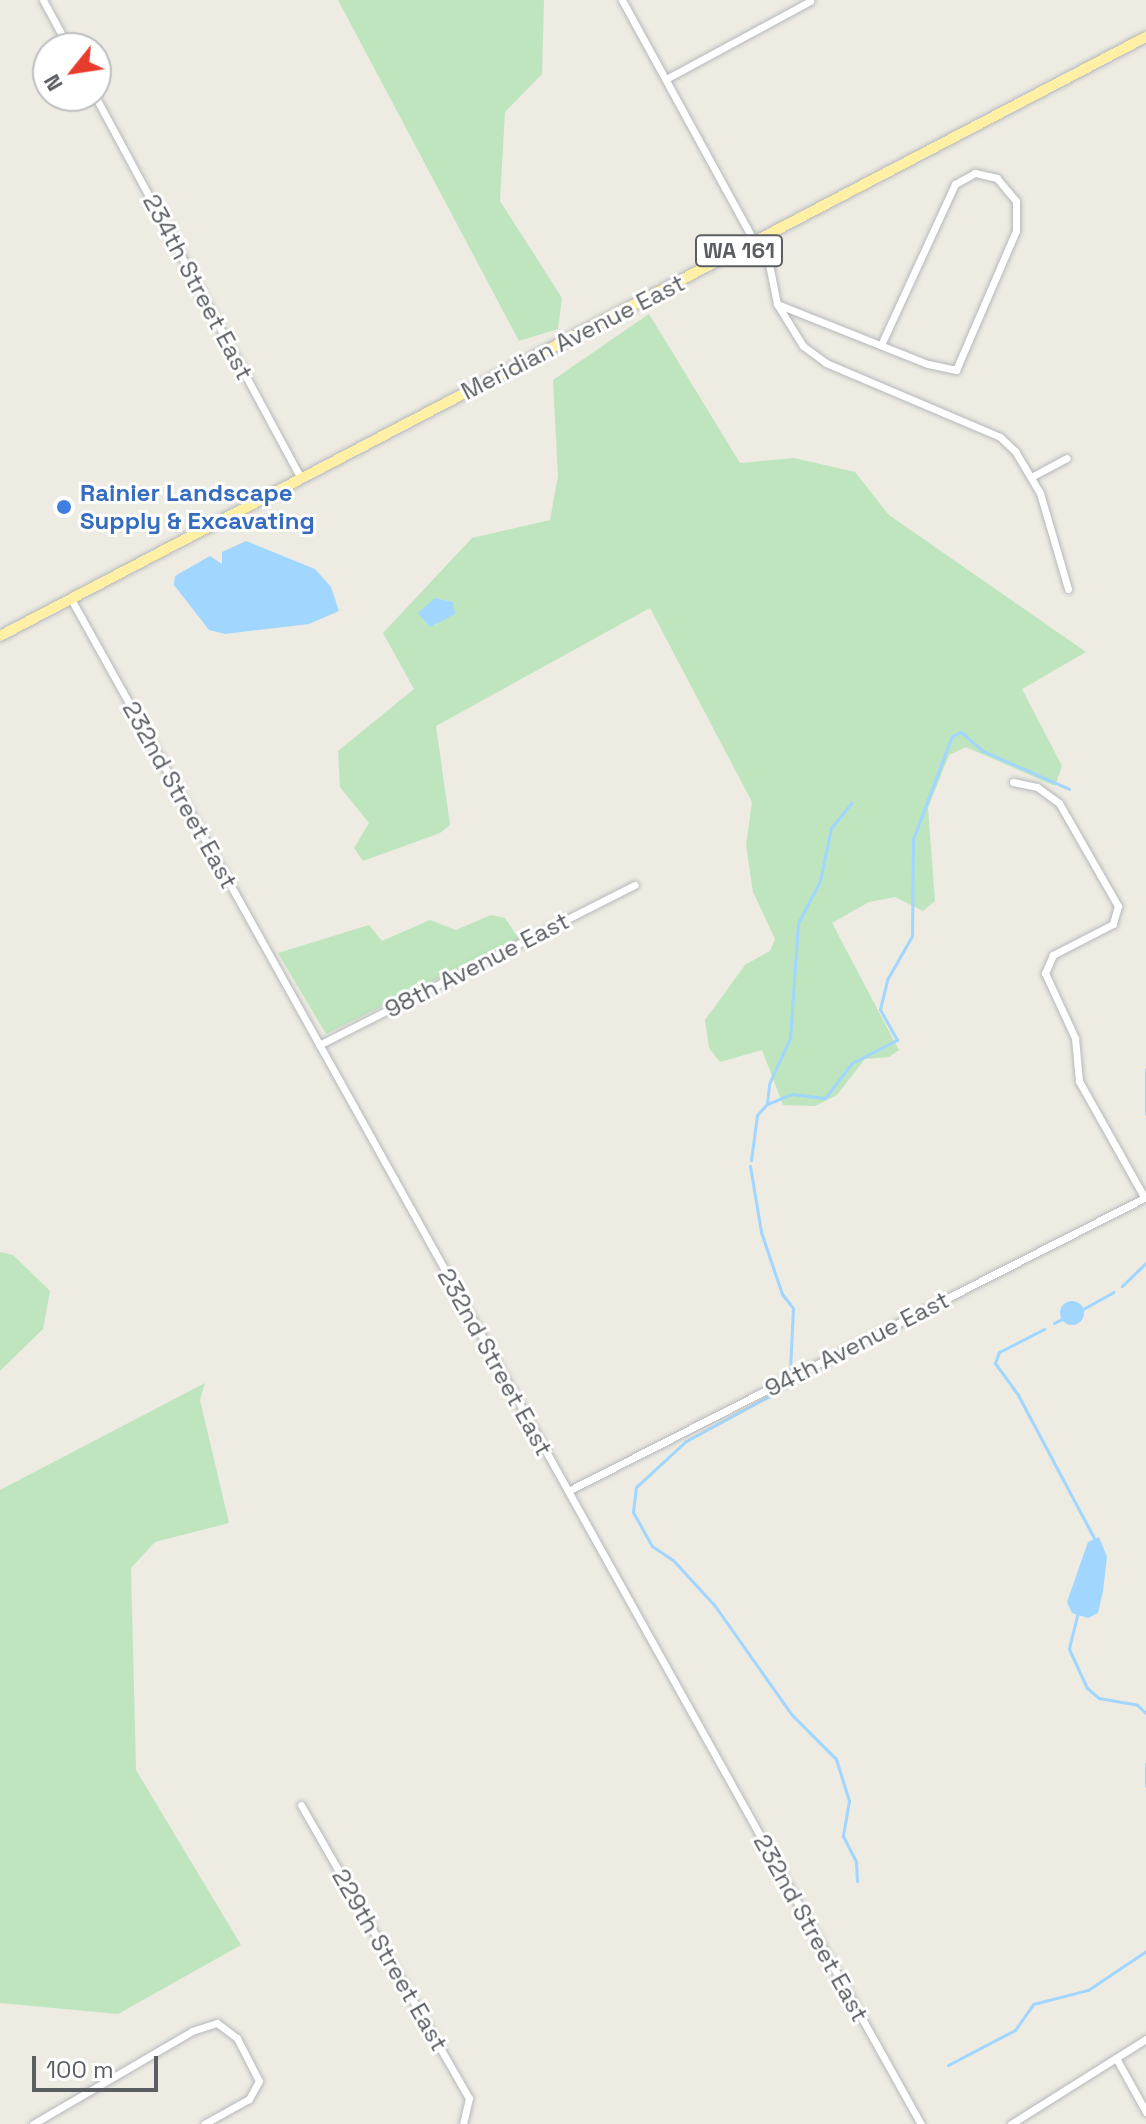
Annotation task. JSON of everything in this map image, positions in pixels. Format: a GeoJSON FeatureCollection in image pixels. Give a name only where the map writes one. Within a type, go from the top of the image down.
{"type":"FeatureCollection","features":[{"type":"Feature","properties":{"kind":"main road","name":"Meridian Avenue East"},"geometry":{"type":"LineString","coordinates":[[0,636],[1146,37]]}},
{"type":"Feature","properties":{"kind":"street"},"geometry":{"type":"LineString","coordinates":[[43,0],[60,32]]}},
{"type":"Feature","properties":{"kind":"street"},"geometry":{"type":"LineString","coordinates":[[622,0],[760,241],[777,304],[793,335],[813,355],[1000,437],[1033,476],[1068,589]]}},
{"type":"Feature","properties":{"kind":"street"},"geometry":{"type":"LineString","coordinates":[[666,79],[810,1]]}},
{"type":"Feature","properties":{"kind":"street","name":"234th Street East"},"geometry":{"type":"LineString","coordinates":[[104,112],[301,478]]}},
{"type":"Feature","properties":{"kind":"street"},"geometry":{"type":"LineString","coordinates":[[777,304],[882,343],[956,370],[1016,231],[1016,201],[1003,182],[981,172],[955,184],[882,343]]}},
{"type":"Feature","properties":{"kind":"street"},"geometry":{"type":"LineString","coordinates":[[1033,476],[1067,458]]}},
{"type":"Feature","properties":{"kind":"street","name":"232nd Street East"},"geometry":{"type":"LineString","coordinates":[[71,599],[921,2124]]}},
{"type":"Feature","properties":{"kind":"street"},"geometry":{"type":"LineString","coordinates":[[1013,782],[1037,787],[1059,803],[1113,892],[1118,913],[1107,929],[1053,955],[1045,969],[1075,1038],[1079,1081],[1145,1197]]}},
{"type":"Feature","properties":{"kind":"street","name":"98th Avenue East"},"geometry":{"type":"LineString","coordinates":[[319,1045],[635,885]]}},
{"type":"Feature","properties":{"kind":"street","name":"94th Avenue East"},"geometry":{"type":"LineString","coordinates":[[568,1491],[1145,1197]]}},
{"type":"Feature","properties":{"kind":"street","name":"229th Street East"},"geometry":{"type":"LineString","coordinates":[[301,1805],[469,2098],[466,2120]]}},
{"type":"Feature","properties":{"kind":"street"},"geometry":{"type":"LineString","coordinates":[[33,2124],[192,2031],[222,2024],[237,2038],[257,2075],[257,2089],[249,2099],[204,2124]]}},
{"type":"Feature","properties":{"kind":"street"},"geometry":{"type":"LineString","coordinates":[[1011,2124],[1146,2039]]}},
{"type":"Feature","properties":{"kind":"street"},"geometry":{"type":"LineString","coordinates":[[1116,2058],[1146,2112]]}},
{"type":"Feature","properties":{"kind":"green space"},"geometry":{"type":"Polygon","coordinates":[[[338,0],[544,0],[542,74],[505,112],[500,201],[562,298],[558,329],[519,341],[338,0]]]}},
{"type":"Feature","properties":{"kind":"green space"},"geometry":{"type":"Polygon","coordinates":[[[649,314],[740,463],[794,458],[855,472],[889,515],[1086,652],[1022,689],[1062,766],[1055,786],[966,747],[949,755],[928,808],[935,901],[923,911],[895,897],[869,902],[832,923],[899,1050],[889,1057],[865,1059],[837,1095],[815,1106],[783,1105],[762,1050],[720,1062],[709,1048],[705,1020],[745,965],[770,951],[775,939],[753,892],[746,845],[752,802],[650,608],[436,726],[450,825],[440,833],[363,861],[354,848],[369,823],[340,787],[338,751],[414,689],[383,633],[472,538],[550,520],[558,476],[553,380],[649,314]],[[435,598],[435,626],[453,602],[435,598]]]}},
{"type":"Feature","properties":{"kind":"green space"},"geometry":{"type":"Polygon","coordinates":[[[491,915],[505,918],[519,939],[326,1034],[278,953],[369,925],[382,941],[430,920],[456,930],[491,915]]]}},
{"type":"Feature","properties":{"kind":"green space"},"geometry":{"type":"Polygon","coordinates":[[[0,1252],[13,1255],[50,1291],[43,1329],[0,1371],[0,1252]]]}},
{"type":"Feature","properties":{"kind":"green space"},"geometry":{"type":"Polygon","coordinates":[[[205,1383],[200,1400],[229,1523],[155,1542],[131,1568],[136,1770],[241,1945],[118,2014],[0,2003],[0,1490],[205,1383]]]}},
{"type":"Feature","properties":{"kind":"water"},"geometry":{"type":"Polygon","coordinates":[[[246,541],[315,569],[331,587],[339,611],[309,624],[225,634],[209,630],[174,585],[175,576],[210,556],[222,564],[222,552],[246,541]]]}},
{"type":"Feature","properties":{"kind":"water"},"geometry":{"type":"Polygon","coordinates":[[[435,598],[453,602],[455,614],[430,627],[418,613],[435,598]]]}},
{"type":"Feature","properties":{"kind":"water"},"geometry":{"type":"Polygon","coordinates":[[[1072,1301],[1081,1304],[1084,1313],[1081,1322],[1072,1325],[1063,1322],[1060,1313],[1063,1304],[1072,1301]]]}},
{"type":"Feature","properties":{"kind":"water"},"geometry":{"type":"Polygon","coordinates":[[[1099,1537],[1107,1557],[1103,1591],[1098,1613],[1088,1618],[1072,1613],[1067,1602],[1088,1542],[1099,1537]]]}},
{"type":"Feature","properties":{"kind":"waterway"},"geometry":{"type":"LineString","coordinates":[[767,1104],[792,1094],[825,1098],[852,1063],[897,1040],[880,1009],[888,978],[912,936],[913,839],[952,736],[961,732],[983,751],[1069,789]]}},
{"type":"Feature","properties":{"kind":"waterway"},"geometry":{"type":"LineString","coordinates":[[751,1160],[757,1115],[767,1104],[769,1084],[790,1038],[798,923],[820,881],[831,828],[852,802]]}},
{"type":"Feature","properties":{"kind":"waterway"},"geometry":{"type":"LineString","coordinates":[[1146,1069],[1146,1114]]}},
{"type":"Feature","properties":{"kind":"waterway"},"geometry":{"type":"LineString","coordinates":[[750,1166],[761,1232],[782,1294],[793,1308],[790,1370]]}},
{"type":"Feature","properties":{"kind":"waterway"},"geometry":{"type":"LineString","coordinates":[[1122,1286],[1146,1263]]}},
{"type":"Feature","properties":{"kind":"waterway"},"geometry":{"type":"LineString","coordinates":[[1083,1309],[1114,1292]]}},
{"type":"Feature","properties":{"kind":"waterway"},"geometry":{"type":"LineString","coordinates":[[1054,1323],[1062,1319]]}},
{"type":"Feature","properties":{"kind":"waterway"},"geometry":{"type":"LineString","coordinates":[[1044,1329],[999,1352],[995,1363],[1018,1395],[1094,1538]]}},
{"type":"Feature","properties":{"kind":"waterway"},"geometry":{"type":"LineString","coordinates":[[786,1387],[686,1441],[636,1487],[633,1512],[652,1546],[673,1560],[715,1606],[792,1715],[836,1759],[849,1801],[843,1836],[856,1862],[857,1881]]}},
{"type":"Feature","properties":{"kind":"waterway"},"geometry":{"type":"LineString","coordinates":[[1078,1612],[1069,1649],[1087,1688],[1099,1698],[1137,1705],[1146,1713]]}},
{"type":"Feature","properties":{"kind":"waterway"},"geometry":{"type":"LineString","coordinates":[[1146,1764],[1146,1786]]}},
{"type":"Feature","properties":{"kind":"waterway"},"geometry":{"type":"LineString","coordinates":[[948,2065],[1015,2030],[1033,2004],[1088,1990],[1146,1951]]}},
{"type":"Feature","properties":{"kind":"place","name":"Rainier Landscape Supply & Excavating"},"geometry":{"type":"Point","coordinates":[64,507]}}]}
